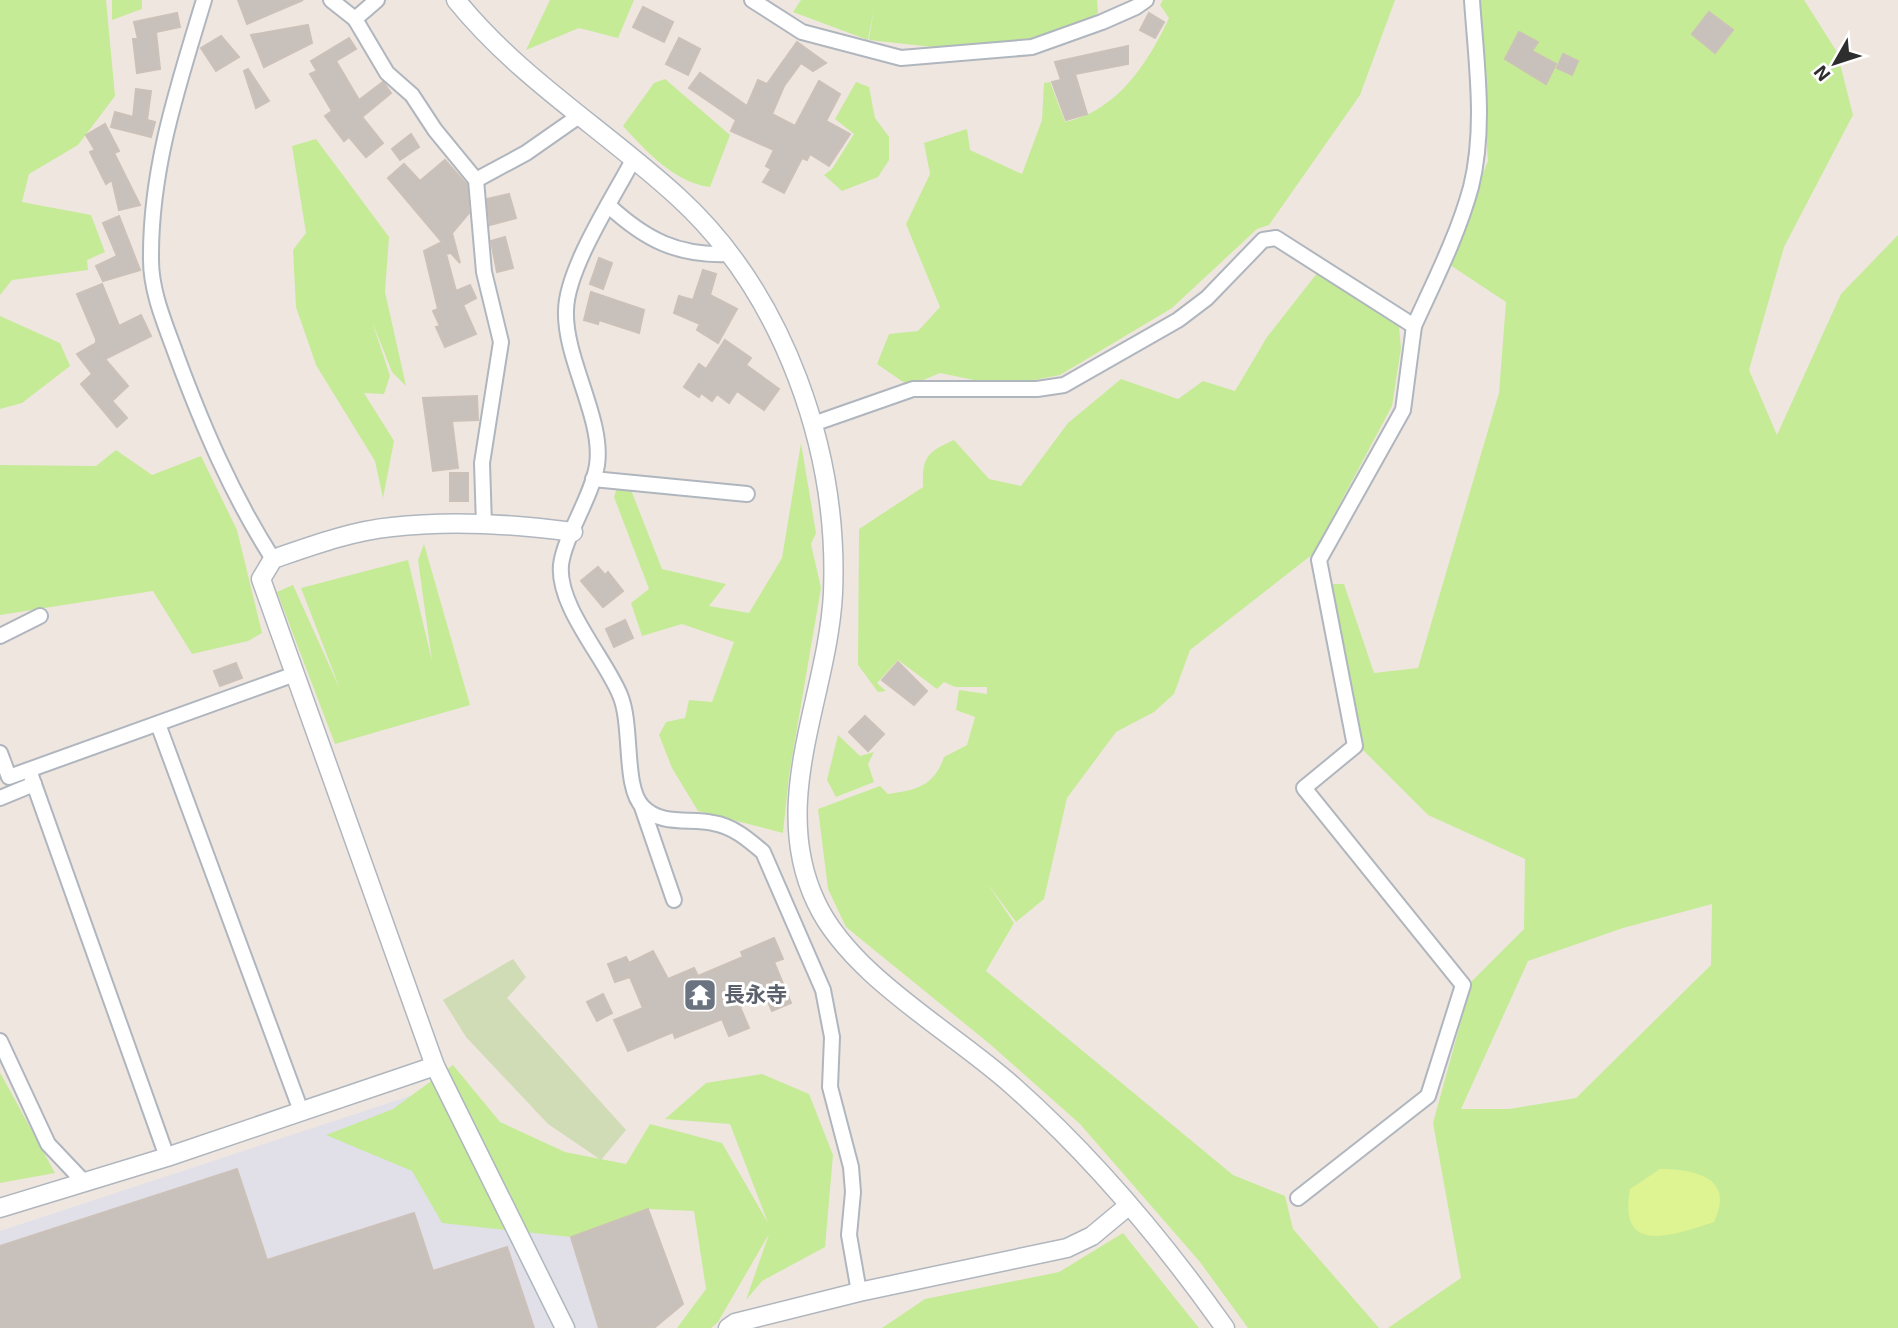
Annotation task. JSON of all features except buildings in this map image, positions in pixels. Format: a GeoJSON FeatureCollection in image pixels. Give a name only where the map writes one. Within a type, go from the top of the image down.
{"type":"FeatureCollection","features":[{"type":"Feature","properties":{"kind":"street"},"geometry":{"type":"LineString","coordinates":[[204,0],[163,136],[150,262],[160,310],[211,446],[245,515],[273,559]]}},
{"type":"Feature","properties":{"kind":"street"},"geometry":{"type":"LineString","coordinates":[[331,0],[355,19],[387,73],[412,95],[435,130],[475,180],[485,272],[501,342],[482,463],[484,525]]}},
{"type":"Feature","properties":{"kind":"street"},"geometry":{"type":"LineString","coordinates":[[355,19],[377,0]]}},
{"type":"Feature","properties":{"kind":"street"},"geometry":{"type":"LineString","coordinates":[[456,0],[506,55],[678,197],[728,254],[766,310],[796,373],[813,424],[831,537],[833,595],[802,764],[798,833],[803,868],[817,904],[851,952],[1014,1086],[1168,1251],[1226,1328]]}},
{"type":"Feature","properties":{"kind":"street"},"geometry":{"type":"LineString","coordinates":[[752,0],[803,32],[901,58],[1032,47],[1101,22],[1146,0]]}},
{"type":"Feature","properties":{"kind":"street"},"geometry":{"type":"LineString","coordinates":[[1298,1198],[1428,1096],[1463,985],[1304,788],[1355,746],[1319,560],[1403,410],[1414,326],[1471,187],[1478,110],[1472,0]]}},
{"type":"Feature","properties":{"kind":"street"},"geometry":{"type":"LineString","coordinates":[[475,180],[526,153],[579,116]]}},
{"type":"Feature","properties":{"kind":"street"},"geometry":{"type":"LineString","coordinates":[[633,160],[576,268],[565,308],[569,342],[594,431],[597,464],[561,565],[565,590],[621,695],[629,729],[634,795],[642,807],[674,900]]}},
{"type":"Feature","properties":{"kind":"street"},"geometry":{"type":"LineString","coordinates":[[609,206],[631,226],[664,245],[696,255],[728,254]]}},
{"type":"Feature","properties":{"kind":"street"},"geometry":{"type":"LineString","coordinates":[[813,424],[913,389],[1037,388],[1064,385],[1178,320],[1207,298],[1263,240],[1276,238],[1414,326]]}},
{"type":"Feature","properties":{"kind":"street"},"geometry":{"type":"LineString","coordinates":[[593,479],[747,494]]}},
{"type":"Feature","properties":{"kind":"street"},"geometry":{"type":"LineString","coordinates":[[565,1328],[435,1066],[261,579],[273,559],[337,538],[391,527],[518,524],[573,532]]}},
{"type":"Feature","properties":{"kind":"street"},"geometry":{"type":"LineString","coordinates":[[0,636],[40,616]]}},
{"type":"Feature","properties":{"kind":"street"},"geometry":{"type":"LineString","coordinates":[[0,753],[9,777],[295,674]]}},
{"type":"Feature","properties":{"kind":"street"},"geometry":{"type":"LineString","coordinates":[[158,724],[301,1111]]}},
{"type":"Feature","properties":{"kind":"street"},"geometry":{"type":"LineString","coordinates":[[29,770],[167,1157]]}},
{"type":"Feature","properties":{"kind":"street"},"geometry":{"type":"LineString","coordinates":[[0,797],[34,785]]}},
{"type":"Feature","properties":{"kind":"street"},"geometry":{"type":"LineString","coordinates":[[642,807],[658,818],[716,823],[744,836],[763,852],[823,990],[832,1037],[830,1087],[851,1167],[853,1192],[849,1235],[859,1292]]}},
{"type":"Feature","properties":{"kind":"street"},"geometry":{"type":"LineString","coordinates":[[0,1041],[48,1144],[84,1182]]}},
{"type":"Feature","properties":{"kind":"street"},"geometry":{"type":"LineString","coordinates":[[0,1208],[167,1157],[435,1066]]}},
{"type":"Feature","properties":{"kind":"street"},"geometry":{"type":"LineString","coordinates":[[728,1328],[859,1292],[1066,1248],[1092,1236],[1128,1206]]}},
{"type":"Feature","properties":{"kind":"shaded area"},"geometry":{"type":"Polygon","coordinates":[[[431,1089],[628,1193],[623,1328],[0,1328],[0,1231],[431,1089]]]}},
{"type":"Feature","properties":{"kind":"green space"},"geometry":{"type":"Polygon","coordinates":[[[0,0],[106,0],[115,96],[78,145],[29,174],[22,202],[91,215],[105,252],[87,260],[88,270],[12,280],[0,295],[0,0]]]}},
{"type":"Feature","properties":{"kind":"green space"},"geometry":{"type":"Polygon","coordinates":[[[112,0],[142,0],[142,9],[112,20],[112,0]]]}},
{"type":"Feature","properties":{"kind":"green space"},"geometry":{"type":"Polygon","coordinates":[[[550,0],[634,0],[618,38],[579,28],[526,50],[550,0]]]}},
{"type":"Feature","properties":{"kind":"green space"},"geometry":{"type":"Polygon","coordinates":[[[801,0],[1097,0],[1098,13],[1054,39],[978,52],[869,40],[874,8],[868,40],[793,12],[801,0]]]}},
{"type":"Feature","properties":{"kind":"green space"},"geometry":{"type":"Polygon","coordinates":[[[1163,0],[1395,0],[1360,95],[1269,225],[1257,229],[1172,308],[1060,375],[1003,386],[940,373],[909,386],[877,364],[889,334],[918,331],[940,307],[906,224],[930,174],[924,143],[967,129],[970,150],[1022,174],[1042,120],[1044,83],[1050,82],[1065,122],[1100,107],[1129,83],[1151,52],[1169,18],[1160,5],[1163,0]]]}},
{"type":"Feature","properties":{"kind":"green space"},"geometry":{"type":"Polygon","coordinates":[[[1476,0],[1804,0],[1837,52],[1853,115],[1784,247],[1749,370],[1777,435],[1841,294],[1898,235],[1898,1328],[1388,1328],[1461,1278],[1433,1123],[1472,981],[1524,929],[1525,859],[1428,815],[1363,750],[1330,584],[1344,584],[1374,673],[1418,668],[1499,393],[1506,302],[1447,263],[1488,161],[1476,0]],[[1712,904],[1623,928],[1528,961],[1461,1109],[1509,1109],[1576,1098],[1711,965],[1712,904]]]}},
{"type":"Feature","properties":{"kind":"green space"},"geometry":{"type":"Polygon","coordinates":[[[665,79],[730,135],[710,187],[673,173],[623,126],[654,83],[665,79]]]}},
{"type":"Feature","properties":{"kind":"green space"},"geometry":{"type":"Polygon","coordinates":[[[856,82],[869,87],[875,118],[889,137],[889,160],[878,177],[842,191],[824,175],[832,169],[854,134],[835,119],[856,82]]]}},
{"type":"Feature","properties":{"kind":"green space"},"geometry":{"type":"Polygon","coordinates":[[[316,139],[389,237],[385,292],[406,386],[392,372],[372,321],[390,376],[384,394],[364,393],[394,441],[383,498],[375,461],[316,365],[296,307],[293,250],[306,233],[292,146],[316,139]]]}},
{"type":"Feature","properties":{"kind":"green space"},"geometry":{"type":"Polygon","coordinates":[[[1318,272],[1399,327],[1401,348],[1392,406],[1313,554],[1190,650],[1174,694],[1154,712],[1116,732],[1067,798],[1044,899],[1016,922],[987,883],[1014,923],[986,971],[1233,1175],[1285,1196],[1293,1229],[1379,1328],[1248,1328],[1200,1262],[1080,1124],[991,1045],[846,927],[828,889],[818,809],[880,786],[888,794],[923,785],[935,774],[944,757],[967,745],[975,717],[956,710],[959,690],[987,694],[987,687],[955,687],[944,682],[937,689],[898,660],[877,683],[886,691],[878,692],[858,665],[859,529],[923,487],[925,462],[928,457],[954,440],[989,479],[1021,486],[1068,423],[1121,379],[1178,399],[1203,381],[1235,391],[1267,337],[1318,272]]]}},
{"type":"Feature","properties":{"kind":"green space"},"geometry":{"type":"Polygon","coordinates":[[[0,316],[60,343],[70,366],[22,403],[0,409],[0,316]]]}},
{"type":"Feature","properties":{"kind":"green space"},"geometry":{"type":"Polygon","coordinates":[[[801,443],[816,533],[811,544],[821,588],[789,775],[783,833],[698,811],[672,768],[659,735],[666,722],[685,718],[689,700],[712,702],[734,642],[682,624],[642,636],[631,603],[649,589],[614,497],[617,488],[631,490],[662,569],[726,584],[709,606],[749,613],[782,558],[801,443]]]}},
{"type":"Feature","properties":{"kind":"green space"},"geometry":{"type":"Polygon","coordinates":[[[116,450],[152,475],[201,456],[237,530],[262,633],[248,641],[192,654],[153,591],[0,615],[0,465],[96,466],[116,450]]]}},
{"type":"Feature","properties":{"kind":"green space"},"geometry":{"type":"Polygon","coordinates":[[[424,544],[470,705],[335,744],[277,592],[293,585],[340,689],[301,588],[408,560],[432,661],[418,560],[424,544]]]}},
{"type":"Feature","properties":{"kind":"green space"},"geometry":{"type":"Polygon","coordinates":[[[838,735],[860,756],[874,752],[868,764],[874,782],[836,797],[827,780],[838,735]]]}},
{"type":"Feature","properties":{"kind":"green space"},"geometry":{"type":"Polygon","coordinates":[[[513,959],[526,977],[507,998],[626,1130],[601,1160],[548,1124],[466,1037],[443,1000],[513,959]]]}},
{"type":"Feature","properties":{"kind":"green space"},"geometry":{"type":"Polygon","coordinates":[[[453,1065],[500,1122],[565,1152],[626,1164],[650,1124],[722,1143],[768,1223],[730,1124],[665,1119],[706,1083],[762,1074],[809,1094],[833,1155],[825,1247],[762,1281],[746,1300],[769,1234],[718,1322],[711,1328],[677,1328],[706,1289],[694,1211],[648,1209],[571,1237],[442,1223],[412,1171],[326,1135],[393,1109],[453,1065]]]}},
{"type":"Feature","properties":{"kind":"green space"},"geometry":{"type":"Polygon","coordinates":[[[0,1073],[2,1076],[55,1173],[0,1183],[0,1073]]]}},
{"type":"Feature","properties":{"kind":"green space"},"geometry":{"type":"Polygon","coordinates":[[[1660,1169],[1698,1174],[1716,1185],[1720,1195],[1714,1222],[1683,1232],[1653,1236],[1641,1233],[1632,1225],[1628,1211],[1630,1189],[1660,1169]]]}},
{"type":"Feature","properties":{"kind":"green space"},"geometry":{"type":"Polygon","coordinates":[[[1123,1233],[1199,1328],[882,1328],[925,1299],[1059,1272],[1123,1233]]]}},
{"type":"Feature","properties":{"kind":"place","name":"長永寺"},"geometry":{"type":"Point","coordinates":[700,995]}}]}
